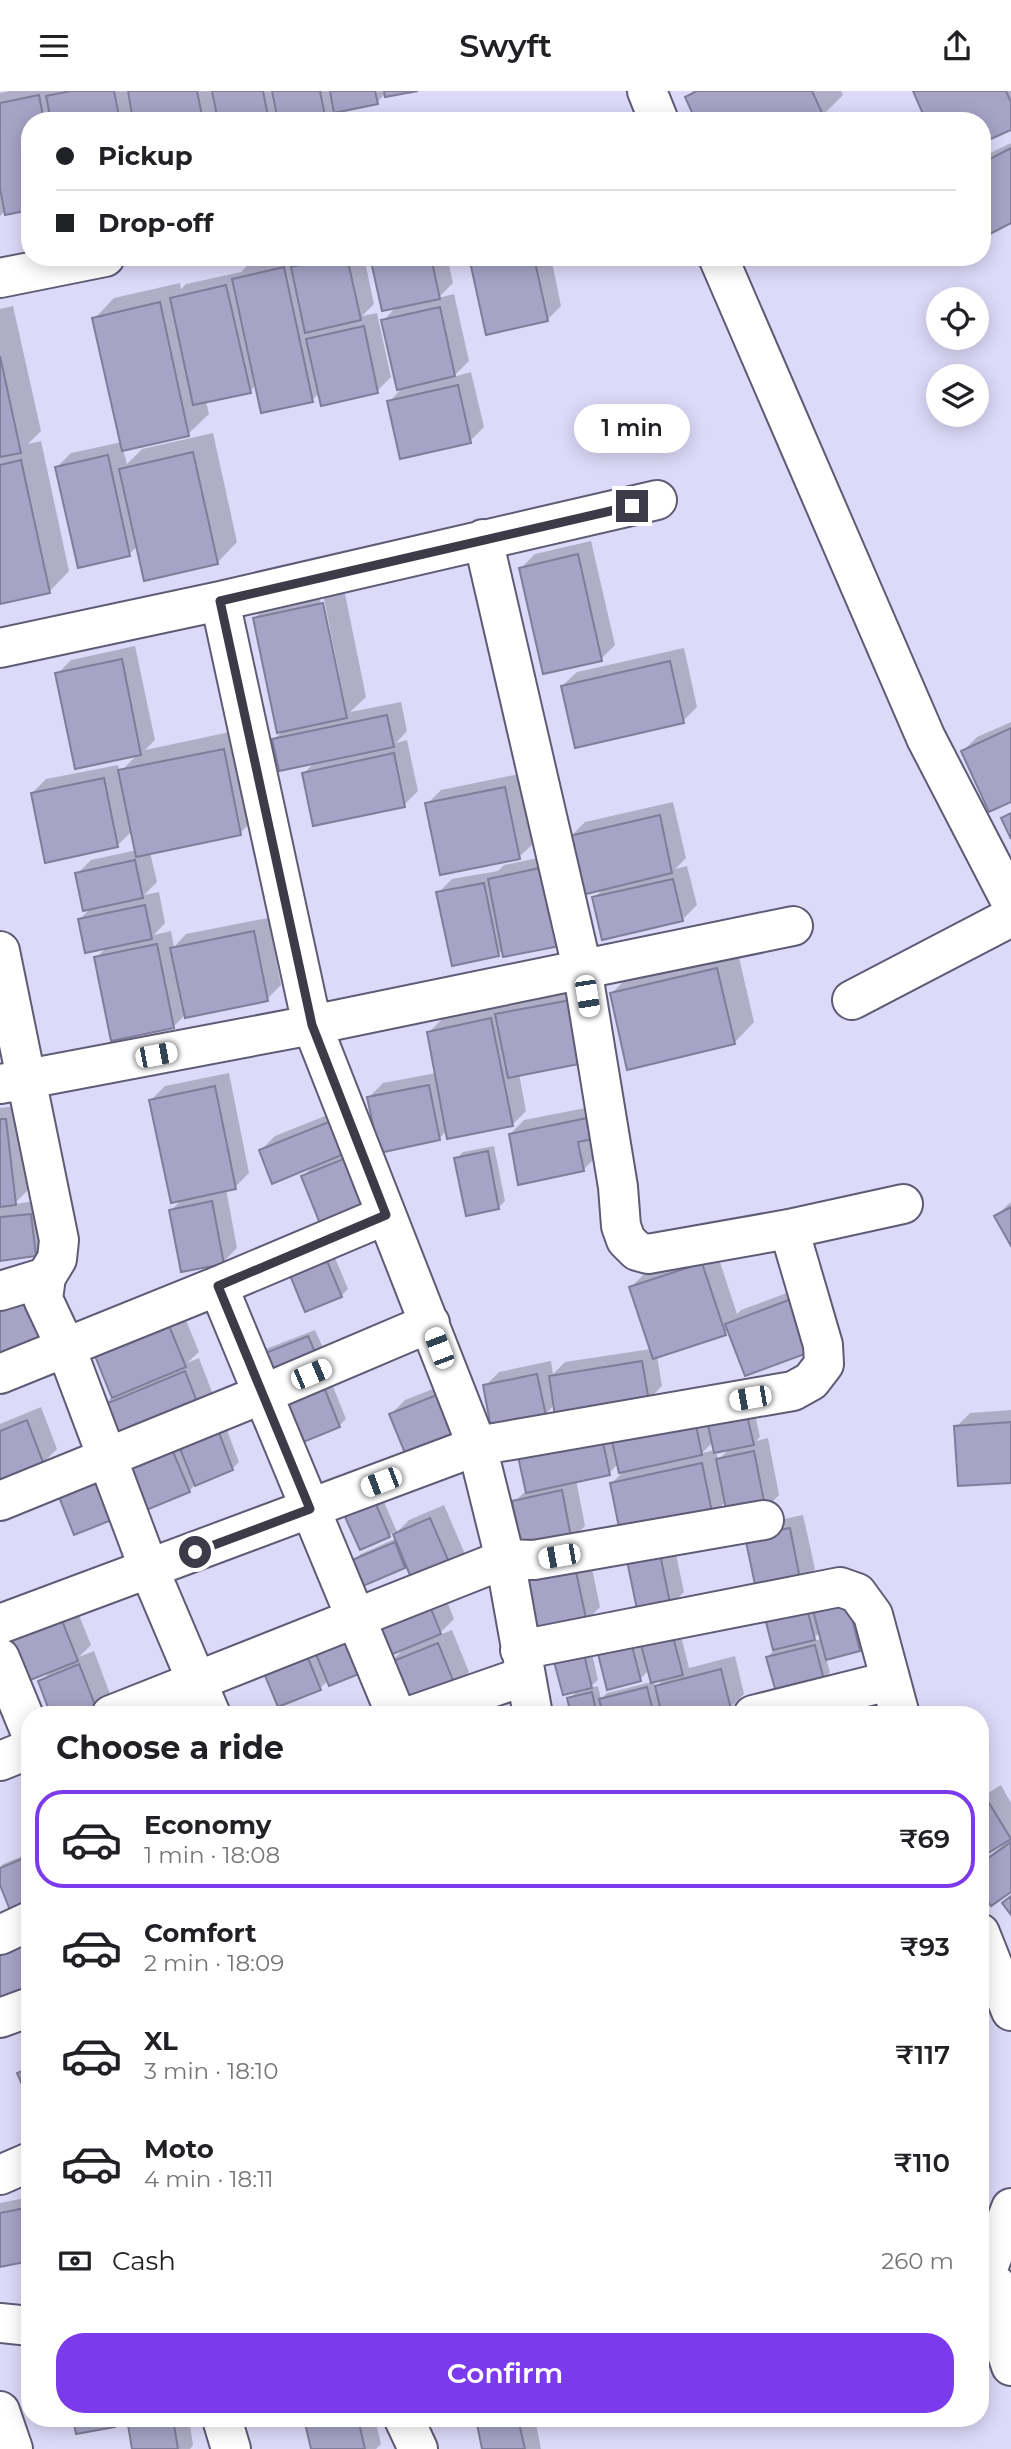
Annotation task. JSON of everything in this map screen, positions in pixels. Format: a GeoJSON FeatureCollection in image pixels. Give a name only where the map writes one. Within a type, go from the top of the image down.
{"type":"FeatureCollection","features":[{"type":"Feature","properties":{"kind":"street"},"geometry":{"type":"LineString","coordinates":[[647,91],[655,112]]}},
{"type":"Feature","properties":{"kind":"street"},"geometry":{"type":"LineString","coordinates":[[0,278],[61,266]]}},
{"type":"Feature","properties":{"kind":"street"},"geometry":{"type":"LineString","coordinates":[[722,266],[926,738],[1011,902]]}},
{"type":"Feature","properties":{"kind":"street"},"geometry":{"type":"LineString","coordinates":[[0,648],[220,601],[657,500]]}},
{"type":"Feature","properties":{"kind":"street"},"geometry":{"type":"LineString","coordinates":[[484,539],[582,968],[618,1187],[621,1226],[626,1240],[637,1251],[648,1254],[789,1229],[903,1203]]}},
{"type":"Feature","properties":{"kind":"street"},"geometry":{"type":"LineString","coordinates":[[220,601],[312,1025],[477,1446],[505,1559],[532,1706]]}},
{"type":"Feature","properties":{"kind":"street"},"geometry":{"type":"LineString","coordinates":[[852,1000],[1011,917]]}},
{"type":"Feature","properties":{"kind":"street"},"geometry":{"type":"LineString","coordinates":[[13,1082],[312,1025],[793,926]]}},
{"type":"Feature","properties":{"kind":"street"},"geometry":{"type":"LineString","coordinates":[[0,951],[13,1082],[59,1240],[57,1259],[46,1276],[43,1299],[66,1348],[149,1569],[207,1706]]}},
{"type":"Feature","properties":{"kind":"street"},"geometry":{"type":"LineString","coordinates":[[0,1374],[386,1215]]}},
{"type":"Feature","properties":{"kind":"street"},"geometry":{"type":"LineString","coordinates":[[0,1624],[477,1446],[793,1391],[811,1381],[824,1363],[823,1345],[789,1229]]}},
{"type":"Feature","properties":{"kind":"street"},"geometry":{"type":"LineString","coordinates":[[0,1291],[46,1276]]}},
{"type":"Feature","properties":{"kind":"street"},"geometry":{"type":"LineString","coordinates":[[218,1286],[392,1706]]}},
{"type":"Feature","properties":{"kind":"street"},"geometry":{"type":"LineString","coordinates":[[0,1501],[430,1323]]}},
{"type":"Feature","properties":{"kind":"street"},"geometry":{"type":"LineString","coordinates":[[133,1706],[505,1559],[534,1560],[764,1520]]}},
{"type":"Feature","properties":{"kind":"street"},"geometry":{"type":"LineString","coordinates":[[432,1706],[523,1663],[840,1587],[857,1593],[873,1615],[894,1698],[828,1706]]}},
{"type":"Feature","properties":{"kind":"street"},"geometry":{"type":"LineString","coordinates":[[0,1658],[21,1709]]}},
{"type":"Feature","properties":{"kind":"street"},"geometry":{"type":"LineString","coordinates":[[0,1761],[21,1753]]}},
{"type":"Feature","properties":{"kind":"street"},"geometry":{"type":"LineString","coordinates":[[0,1934],[21,1925]]}},
{"type":"Feature","properties":{"kind":"street"},"geometry":{"type":"LineString","coordinates":[[989,1956],[1011,2011]]}},
{"type":"Feature","properties":{"kind":"street"},"geometry":{"type":"LineString","coordinates":[[0,2018],[21,2010]]}},
{"type":"Feature","properties":{"kind":"street"},"geometry":{"type":"LineString","coordinates":[[0,2175],[21,2166]]}},
{"type":"Feature","properties":{"kind":"street"},"geometry":{"type":"LineString","coordinates":[[1011,2208],[992,2286],[1011,2366]]}},
{"type":"Feature","properties":{"kind":"street"},"geometry":{"type":"LineString","coordinates":[[0,2323],[21,2325]]}},
{"type":"Feature","properties":{"kind":"street"},"geometry":{"type":"LineString","coordinates":[[0,2411],[13,2449]]}},
{"type":"Feature","properties":{"kind":"street"},"geometry":{"type":"LineString","coordinates":[[224,2427],[231,2449]]}},
{"type":"Feature","properties":{"kind":"street"},"geometry":{"type":"LineString","coordinates":[[408,2427],[418,2449]]}},
{"type":"Feature","properties":{"kind":"building"},"geometry":{"type":"Polygon","coordinates":[[[71,91],[114,91],[118,112],[49,112],[46,96],[71,91]]]}},
{"type":"Feature","properties":{"kind":"building"},"geometry":{"type":"Polygon","coordinates":[[[128,91],[197,91],[201,112],[132,112],[128,91]]]}},
{"type":"Feature","properties":{"kind":"building"},"geometry":{"type":"Polygon","coordinates":[[[212,91],[263,91],[267,112],[216,112],[212,91]]]}},
{"type":"Feature","properties":{"kind":"building"},"geometry":{"type":"Polygon","coordinates":[[[272,91],[320,91],[324,112],[276,112],[272,91]]]}},
{"type":"Feature","properties":{"kind":"building"},"geometry":{"type":"Polygon","coordinates":[[[330,91],[375,91],[378,104],[334,112],[330,91]]]}},
{"type":"Feature","properties":{"kind":"building"},"geometry":{"type":"Polygon","coordinates":[[[384,91],[418,91],[385,97],[384,91]]]}},
{"type":"Feature","properties":{"kind":"building"},"geometry":{"type":"Polygon","coordinates":[[[697,91],[812,91],[822,112],[692,112],[685,97],[697,91]]]}},
{"type":"Feature","properties":{"kind":"building"},"geometry":{"type":"Polygon","coordinates":[[[913,91],[1006,91],[1011,102],[1011,130],[991,139],[991,112],[922,112],[913,91]]]}},
{"type":"Feature","properties":{"kind":"building"},"geometry":{"type":"Polygon","coordinates":[[[39,95],[42,112],[21,112],[21,212],[5,215],[0,188],[0,103],[39,95]]]}},
{"type":"Feature","properties":{"kind":"building"},"geometry":{"type":"Polygon","coordinates":[[[1011,148],[1011,223],[991,233],[991,158],[1011,148]]]}},
{"type":"Feature","properties":{"kind":"building"},"geometry":{"type":"Polygon","coordinates":[[[349,266],[361,320],[305,333],[291,267],[349,266]]]}},
{"type":"Feature","properties":{"kind":"building"},"geometry":{"type":"Polygon","coordinates":[[[372,266],[433,266],[440,299],[382,311],[372,266]]]}},
{"type":"Feature","properties":{"kind":"building"},"geometry":{"type":"Polygon","coordinates":[[[471,266],[536,266],[548,321],[486,335],[471,266]]]}},
{"type":"Feature","properties":{"kind":"building"},"geometry":{"type":"Polygon","coordinates":[[[284,267],[313,402],[261,413],[232,279],[284,267]]]}},
{"type":"Feature","properties":{"kind":"building"},"geometry":{"type":"Polygon","coordinates":[[[226,285],[251,393],[193,405],[170,298],[226,285]]]}},
{"type":"Feature","properties":{"kind":"building"},"geometry":{"type":"Polygon","coordinates":[[[160,302],[189,436],[122,451],[92,318],[160,302]]]}},
{"type":"Feature","properties":{"kind":"building"},"geometry":{"type":"Polygon","coordinates":[[[440,307],[455,376],[397,390],[381,320],[440,307]]]}},
{"type":"Feature","properties":{"kind":"building"},"geometry":{"type":"Polygon","coordinates":[[[364,326],[378,393],[321,406],[306,339],[364,326]]]}},
{"type":"Feature","properties":{"kind":"building"},"geometry":{"type":"Polygon","coordinates":[[[0,356],[21,453],[0,457],[0,356]]]}},
{"type":"Feature","properties":{"kind":"building"},"geometry":{"type":"Polygon","coordinates":[[[458,385],[471,443],[400,459],[387,401],[458,385]]]}},
{"type":"Feature","properties":{"kind":"building"},"geometry":{"type":"Polygon","coordinates":[[[193,452],[218,564],[144,581],[119,469],[193,452]]]}},
{"type":"Feature","properties":{"kind":"building"},"geometry":{"type":"Polygon","coordinates":[[[108,455],[130,556],[78,568],[55,467],[108,455]]]}},
{"type":"Feature","properties":{"kind":"building"},"geometry":{"type":"Polygon","coordinates":[[[21,460],[50,593],[0,604],[0,465],[21,460]]]}},
{"type":"Feature","properties":{"kind":"building"},"geometry":{"type":"Polygon","coordinates":[[[578,554],[602,661],[543,674],[519,568],[578,554]]]}},
{"type":"Feature","properties":{"kind":"building"},"geometry":{"type":"Polygon","coordinates":[[[323,603],[347,718],[277,733],[253,618],[323,603]]]}},
{"type":"Feature","properties":{"kind":"building"},"geometry":{"type":"Polygon","coordinates":[[[122,659],[141,755],[75,769],[55,673],[122,659]]]}},
{"type":"Feature","properties":{"kind":"building"},"geometry":{"type":"Polygon","coordinates":[[[670,661],[684,723],[575,748],[561,686],[670,661]]]}},
{"type":"Feature","properties":{"kind":"building"},"geometry":{"type":"Polygon","coordinates":[[[387,715],[394,747],[279,771],[272,739],[387,715]]]}},
{"type":"Feature","properties":{"kind":"building"},"geometry":{"type":"Polygon","coordinates":[[[1011,728],[1011,802],[989,812],[961,751],[1011,728]]]}},
{"type":"Feature","properties":{"kind":"building"},"geometry":{"type":"Polygon","coordinates":[[[224,749],[241,835],[136,857],[118,770],[224,749]]]}},
{"type":"Feature","properties":{"kind":"building"},"geometry":{"type":"Polygon","coordinates":[[[394,753],[405,807],[313,826],[302,773],[394,753]]]}},
{"type":"Feature","properties":{"kind":"building"},"geometry":{"type":"Polygon","coordinates":[[[104,778],[118,847],[45,863],[31,793],[104,778]]]}},
{"type":"Feature","properties":{"kind":"building"},"geometry":{"type":"Polygon","coordinates":[[[505,787],[520,859],[440,875],[425,803],[505,787]]]}},
{"type":"Feature","properties":{"kind":"building"},"geometry":{"type":"Polygon","coordinates":[[[1011,813],[1011,839],[1001,818],[1011,813]]]}},
{"type":"Feature","properties":{"kind":"building"},"geometry":{"type":"Polygon","coordinates":[[[660,815],[672,873],[582,895],[569,836],[660,815]]]}},
{"type":"Feature","properties":{"kind":"building"},"geometry":{"type":"Polygon","coordinates":[[[135,860],[143,898],[83,911],[75,873],[135,860]]]}},
{"type":"Feature","properties":{"kind":"building"},"geometry":{"type":"Polygon","coordinates":[[[544,867],[560,946],[503,957],[488,879],[544,867]]]}},
{"type":"Feature","properties":{"kind":"building"},"geometry":{"type":"Polygon","coordinates":[[[673,879],[683,921],[602,940],[592,897],[673,879]]]}},
{"type":"Feature","properties":{"kind":"building"},"geometry":{"type":"Polygon","coordinates":[[[484,883],[499,956],[452,966],[436,892],[484,883]]]}},
{"type":"Feature","properties":{"kind":"building"},"geometry":{"type":"Polygon","coordinates":[[[145,905],[152,939],[85,953],[78,919],[145,905]]]}},
{"type":"Feature","properties":{"kind":"building"},"geometry":{"type":"Polygon","coordinates":[[[254,931],[268,1001],[185,1018],[170,948],[254,931]]]}},
{"type":"Feature","properties":{"kind":"building"},"geometry":{"type":"Polygon","coordinates":[[[157,944],[174,1028],[111,1041],[94,957],[157,944]]]}},
{"type":"Feature","properties":{"kind":"building"},"geometry":{"type":"Polygon","coordinates":[[[717,968],[735,1044],[627,1070],[610,993],[717,968]]]}},
{"type":"Feature","properties":{"kind":"building"},"geometry":{"type":"Polygon","coordinates":[[[571,1000],[584,1063],[508,1078],[495,1014],[571,1000]]]}},
{"type":"Feature","properties":{"kind":"building"},"geometry":{"type":"Polygon","coordinates":[[[491,1018],[513,1126],[447,1139],[427,1032],[491,1018]]]}},
{"type":"Feature","properties":{"kind":"building"},"geometry":{"type":"Polygon","coordinates":[[[429,1085],[440,1140],[379,1153],[367,1097],[429,1085]]]}},
{"type":"Feature","properties":{"kind":"building"},"geometry":{"type":"Polygon","coordinates":[[[215,1086],[236,1189],[171,1203],[149,1100],[215,1086]]]}},
{"type":"Feature","properties":{"kind":"building"},"geometry":{"type":"Polygon","coordinates":[[[597,1116],[602,1137],[578,1142],[584,1171],[518,1185],[509,1134],[597,1116]]]}},
{"type":"Feature","properties":{"kind":"building"},"geometry":{"type":"Polygon","coordinates":[[[0,1119],[6,1119],[16,1205],[0,1207],[0,1119]]]}},
{"type":"Feature","properties":{"kind":"building"},"geometry":{"type":"Polygon","coordinates":[[[331,1121],[344,1154],[272,1184],[259,1150],[331,1121]]]}},
{"type":"Feature","properties":{"kind":"building"},"geometry":{"type":"Polygon","coordinates":[[[488,1151],[499,1209],[466,1216],[454,1158],[488,1151]]]}},
{"type":"Feature","properties":{"kind":"building"},"geometry":{"type":"Polygon","coordinates":[[[346,1158],[366,1207],[321,1226],[301,1176],[346,1158]]]}},
{"type":"Feature","properties":{"kind":"building"},"geometry":{"type":"Polygon","coordinates":[[[212,1201],[224,1264],[181,1272],[169,1210],[212,1201]]]}},
{"type":"Feature","properties":{"kind":"building"},"geometry":{"type":"Polygon","coordinates":[[[1011,1207],[1011,1246],[994,1216],[1011,1207]]]}},
{"type":"Feature","properties":{"kind":"building"},"geometry":{"type":"Polygon","coordinates":[[[31,1214],[36,1256],[0,1261],[0,1217],[31,1214]]]}},
{"type":"Feature","properties":{"kind":"building"},"geometry":{"type":"Polygon","coordinates":[[[324,1254],[342,1297],[305,1312],[287,1268],[324,1254]]]}},
{"type":"Feature","properties":{"kind":"building"},"geometry":{"type":"Polygon","coordinates":[[[702,1263],[726,1335],[653,1359],[629,1287],[702,1263]]]}},
{"type":"Feature","properties":{"kind":"building"},"geometry":{"type":"Polygon","coordinates":[[[28,1285],[49,1339],[0,1359],[0,1296],[28,1285]]]}},
{"type":"Feature","properties":{"kind":"building"},"geometry":{"type":"Polygon","coordinates":[[[794,1298],[813,1351],[745,1376],[725,1324],[794,1298]]]}},
{"type":"Feature","properties":{"kind":"building"},"geometry":{"type":"Polygon","coordinates":[[[165,1316],[186,1367],[112,1398],[91,1346],[165,1316]]]}},
{"type":"Feature","properties":{"kind":"building"},"geometry":{"type":"Polygon","coordinates":[[[308,1336],[319,1361],[268,1382],[258,1356],[308,1336]]]}},
{"type":"Feature","properties":{"kind":"building"},"geometry":{"type":"Polygon","coordinates":[[[642,1361],[649,1401],[555,1416],[549,1376],[642,1361]]]}},
{"type":"Feature","properties":{"kind":"building"},"geometry":{"type":"Polygon","coordinates":[[[185,1371],[201,1412],[117,1446],[101,1406],[185,1371]]]}},
{"type":"Feature","properties":{"kind":"building"},"geometry":{"type":"Polygon","coordinates":[[[537,1374],[546,1416],[491,1428],[483,1385],[537,1374]]]}},
{"type":"Feature","properties":{"kind":"building"},"geometry":{"type":"Polygon","coordinates":[[[323,1385],[340,1427],[301,1443],[284,1401],[323,1385]]]}},
{"type":"Feature","properties":{"kind":"building"},"geometry":{"type":"Polygon","coordinates":[[[439,1394],[454,1433],[405,1453],[389,1414],[439,1394]]]}},
{"type":"Feature","properties":{"kind":"building"},"geometry":{"type":"Polygon","coordinates":[[[744,1403],[754,1445],[714,1453],[705,1411],[744,1403]]]}},
{"type":"Feature","properties":{"kind":"building"},"geometry":{"type":"Polygon","coordinates":[[[693,1410],[702,1455],[619,1473],[609,1427],[693,1410]]]}},
{"type":"Feature","properties":{"kind":"building"},"geometry":{"type":"Polygon","coordinates":[[[27,1420],[44,1465],[0,1482],[0,1431],[27,1420]]]}},
{"type":"Feature","properties":{"kind":"building"},"geometry":{"type":"Polygon","coordinates":[[[1011,1422],[1011,1483],[958,1486],[954,1426],[1011,1422]]]}},
{"type":"Feature","properties":{"kind":"building"},"geometry":{"type":"Polygon","coordinates":[[[600,1429],[610,1475],[526,1493],[516,1447],[600,1429]]]}},
{"type":"Feature","properties":{"kind":"building"},"geometry":{"type":"Polygon","coordinates":[[[218,1430],[233,1470],[195,1486],[179,1446],[218,1430]]]}},
{"type":"Feature","properties":{"kind":"building"},"geometry":{"type":"Polygon","coordinates":[[[171,1447],[190,1492],[144,1511],[126,1465],[171,1447]]]}},
{"type":"Feature","properties":{"kind":"building"},"geometry":{"type":"Polygon","coordinates":[[[754,1451],[766,1511],[728,1519],[716,1459],[754,1451]]]}},
{"type":"Feature","properties":{"kind":"building"},"geometry":{"type":"Polygon","coordinates":[[[702,1463],[713,1517],[621,1537],[610,1483],[702,1463]]]}},
{"type":"Feature","properties":{"kind":"building"},"geometry":{"type":"Polygon","coordinates":[[[101,1471],[119,1517],[74,1535],[56,1489],[101,1471]]]}},
{"type":"Feature","properties":{"kind":"building"},"geometry":{"type":"Polygon","coordinates":[[[562,1490],[572,1542],[523,1552],[512,1501],[562,1490]]]}},
{"type":"Feature","properties":{"kind":"building"},"geometry":{"type":"Polygon","coordinates":[[[372,1495],[390,1537],[360,1550],[341,1508],[372,1495]]]}},
{"type":"Feature","properties":{"kind":"building"},"geometry":{"type":"Polygon","coordinates":[[[430,1518],[452,1569],[414,1585],[393,1534],[430,1518]]]}},
{"type":"Feature","properties":{"kind":"building"},"geometry":{"type":"Polygon","coordinates":[[[790,1528],[801,1584],[757,1594],[745,1537],[790,1528]]]}},
{"type":"Feature","properties":{"kind":"building"},"geometry":{"type":"Polygon","coordinates":[[[395,1542],[405,1568],[363,1586],[352,1560],[395,1542]]]}},
{"type":"Feature","properties":{"kind":"building"},"geometry":{"type":"Polygon","coordinates":[[[658,1544],[671,1608],[638,1614],[625,1551],[658,1544]]]}},
{"type":"Feature","properties":{"kind":"building"},"geometry":{"type":"Polygon","coordinates":[[[574,1562],[587,1623],[538,1633],[525,1572],[574,1562]]]}},
{"type":"Feature","properties":{"kind":"building"},"geometry":{"type":"Polygon","coordinates":[[[846,1594],[860,1651],[826,1660],[811,1603],[846,1594]]]}},
{"type":"Feature","properties":{"kind":"building"},"geometry":{"type":"Polygon","coordinates":[[[426,1596],[441,1634],[388,1656],[372,1618],[426,1596]]]}},
{"type":"Feature","properties":{"kind":"building"},"geometry":{"type":"Polygon","coordinates":[[[804,1596],[815,1640],[773,1650],[762,1606],[804,1596]]]}},
{"type":"Feature","properties":{"kind":"building"},"geometry":{"type":"Polygon","coordinates":[[[61,1618],[78,1661],[28,1681],[11,1638],[61,1618]]]}},
{"type":"Feature","properties":{"kind":"building"},"geometry":{"type":"Polygon","coordinates":[[[671,1629],[683,1675],[651,1683],[639,1637],[671,1629]]]}},
{"type":"Feature","properties":{"kind":"building"},"geometry":{"type":"Polygon","coordinates":[[[356,1638],[369,1670],[329,1686],[316,1654],[356,1638]]]}},
{"type":"Feature","properties":{"kind":"building"},"geometry":{"type":"Polygon","coordinates":[[[630,1638],[641,1681],[607,1690],[596,1646],[630,1638]]]}},
{"type":"Feature","properties":{"kind":"building"},"geometry":{"type":"Polygon","coordinates":[[[438,1643],[456,1688],[414,1706],[403,1706],[386,1664],[438,1643]]]}},
{"type":"Feature","properties":{"kind":"building"},"geometry":{"type":"Polygon","coordinates":[[[815,1645],[824,1680],[776,1692],[766,1657],[815,1645]]]}},
{"type":"Feature","properties":{"kind":"building"},"geometry":{"type":"Polygon","coordinates":[[[304,1648],[321,1690],[278,1706],[261,1666],[304,1648]]]}},
{"type":"Feature","properties":{"kind":"building"},"geometry":{"type":"Polygon","coordinates":[[[583,1650],[592,1688],[563,1695],[553,1658],[583,1650]]]}},
{"type":"Feature","properties":{"kind":"building"},"geometry":{"type":"Polygon","coordinates":[[[79,1664],[95,1706],[48,1706],[38,1681],[79,1664]]]}},
{"type":"Feature","properties":{"kind":"building"},"geometry":{"type":"Polygon","coordinates":[[[721,1669],[730,1706],[660,1706],[655,1686],[721,1669]]]}},
{"type":"Feature","properties":{"kind":"building"},"geometry":{"type":"Polygon","coordinates":[[[647,1687],[652,1706],[601,1706],[599,1699],[647,1687]]]}},
{"type":"Feature","properties":{"kind":"building"},"geometry":{"type":"Polygon","coordinates":[[[592,1692],[595,1706],[569,1706],[567,1698],[592,1692]]]}},
{"type":"Feature","properties":{"kind":"building"},"geometry":{"type":"Polygon","coordinates":[[[194,1693],[199,1706],[160,1706],[194,1693]]]}},
{"type":"Feature","properties":{"kind":"building"},"geometry":{"type":"Polygon","coordinates":[[[989,1803],[1011,1839],[989,1852],[989,1803]]]}},
{"type":"Feature","properties":{"kind":"building"},"geometry":{"type":"Polygon","coordinates":[[[1011,1842],[1011,1892],[991,1906],[989,1903],[989,1858],[1011,1842]]]}},
{"type":"Feature","properties":{"kind":"building"},"geometry":{"type":"Polygon","coordinates":[[[21,1859],[21,1912],[12,1915],[0,1885],[0,1868],[21,1859]]]}},
{"type":"Feature","properties":{"kind":"building"},"geometry":{"type":"Polygon","coordinates":[[[1011,1896],[1011,1915],[1002,1903],[1011,1896]]]}},
{"type":"Feature","properties":{"kind":"building"},"geometry":{"type":"Polygon","coordinates":[[[21,1944],[21,1999],[0,2009],[0,1953],[21,1944]]]}},
{"type":"Feature","properties":{"kind":"building"},"geometry":{"type":"Polygon","coordinates":[[[21,2209],[21,2263],[0,2267],[0,2213],[21,2209]]]}},
{"type":"Feature","properties":{"kind":"building"},"geometry":{"type":"Polygon","coordinates":[[[75,2427],[115,2427],[76,2434],[75,2427]]]}},
{"type":"Feature","properties":{"kind":"building"},"geometry":{"type":"Polygon","coordinates":[[[128,2427],[174,2427],[178,2449],[132,2449],[128,2427]]]}},
{"type":"Feature","properties":{"kind":"building"},"geometry":{"type":"Polygon","coordinates":[[[306,2427],[360,2427],[365,2449],[311,2449],[306,2427]]]}},
{"type":"Feature","properties":{"kind":"building"},"geometry":{"type":"Polygon","coordinates":[[[478,2427],[520,2427],[525,2449],[482,2449],[478,2427]]]}},
{"type":"Feature","properties":{"kind":"route"},"geometry":{"type":"LineString","coordinates":[[195,1552],[310,1509],[218,1286],[386,1215],[312,1025],[220,601],[632,506]]}}]}
